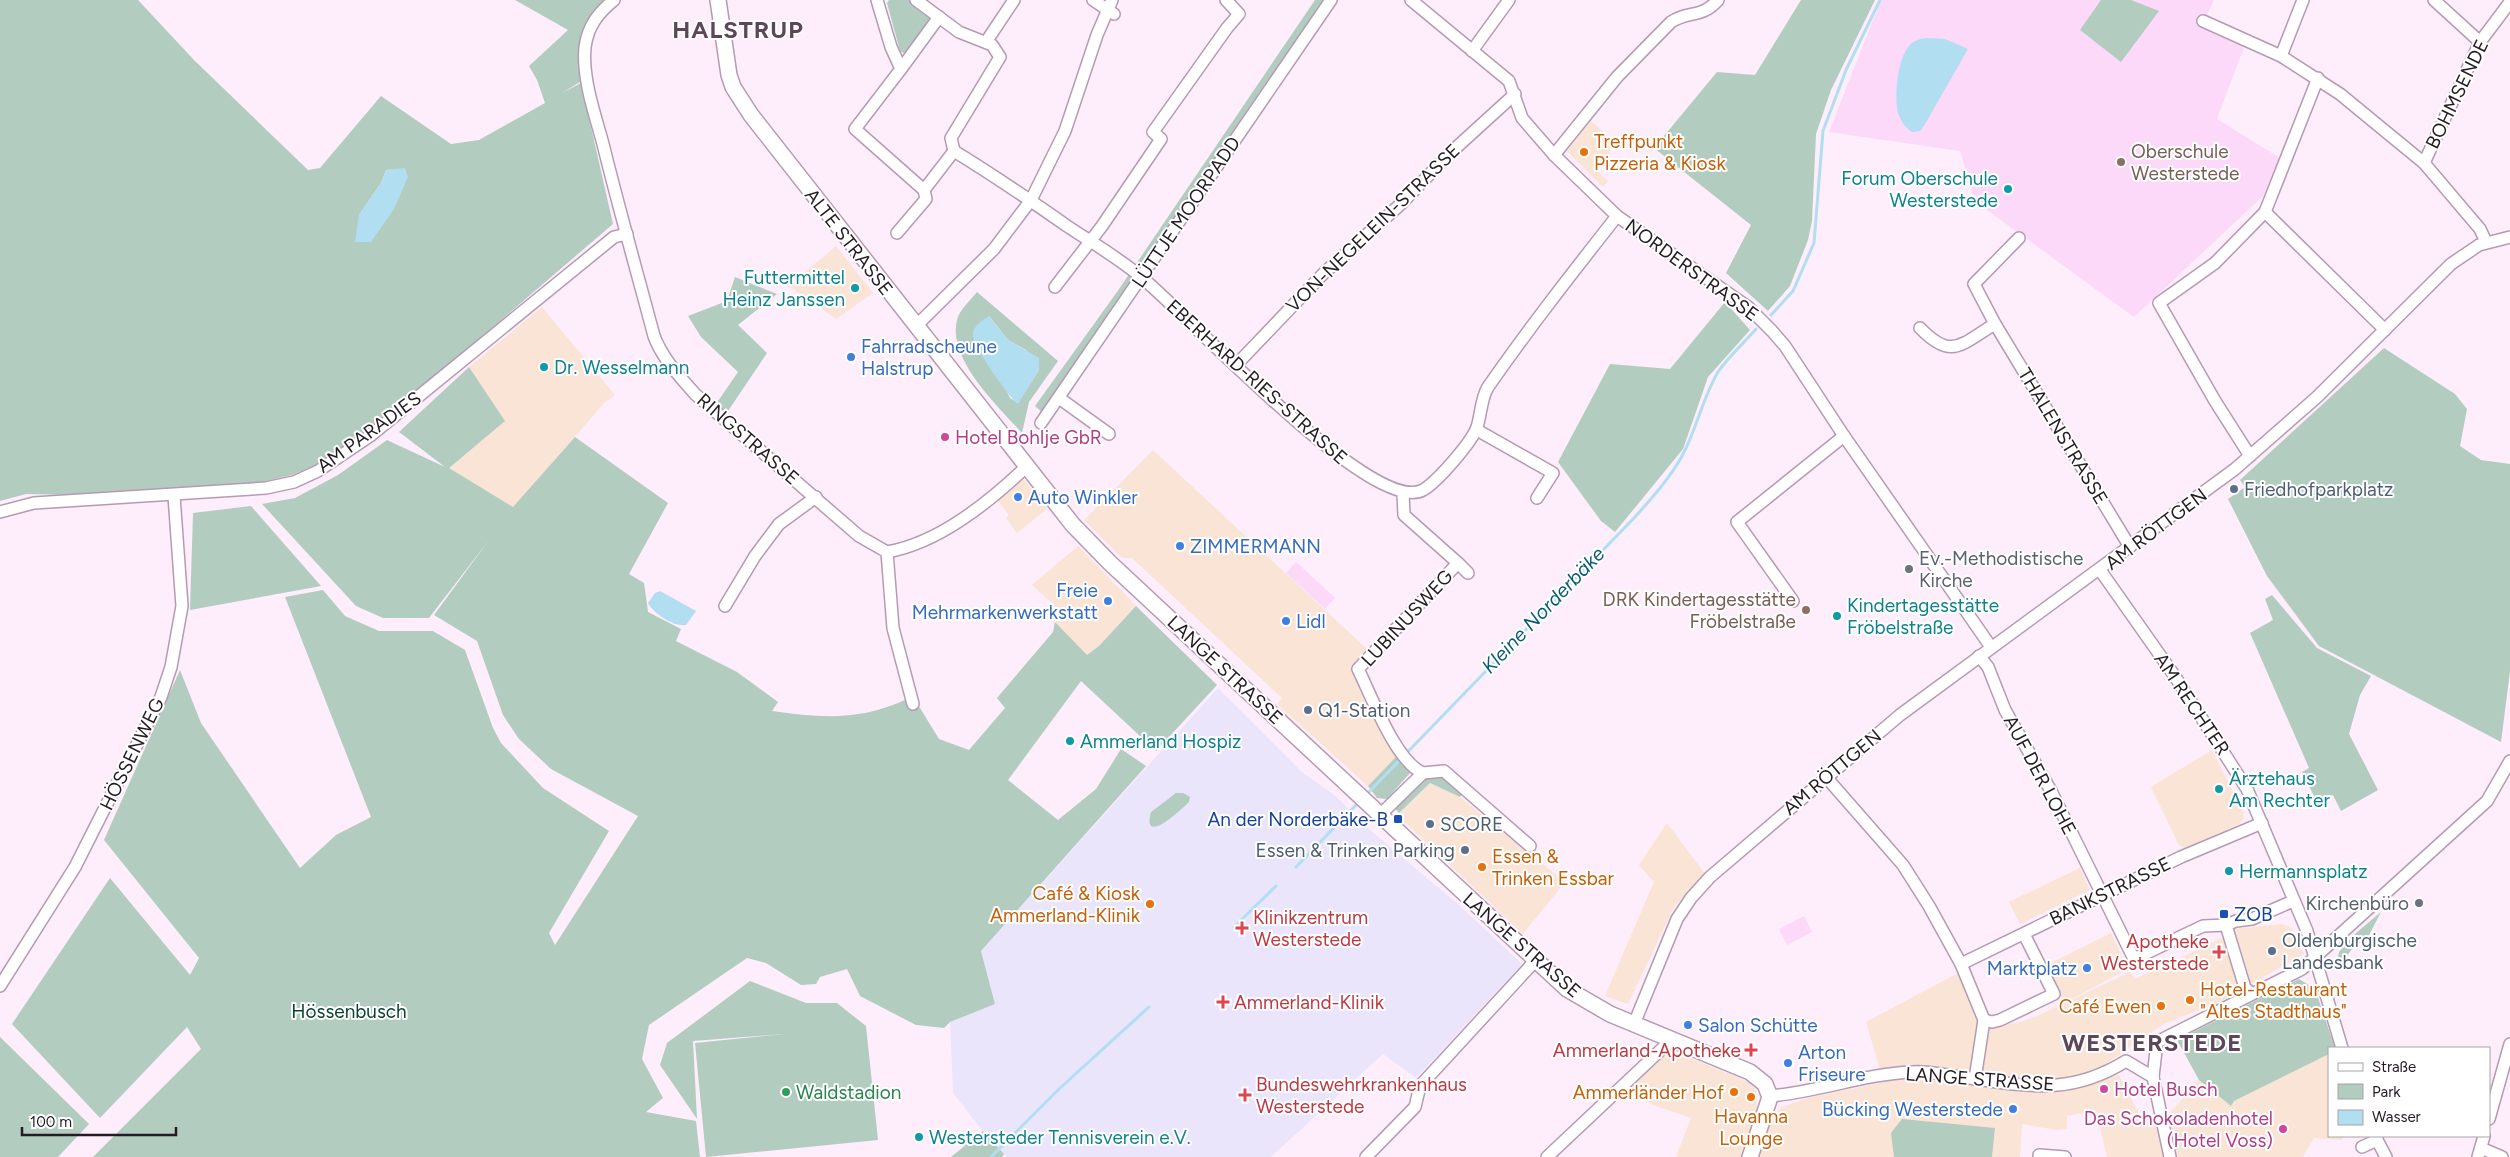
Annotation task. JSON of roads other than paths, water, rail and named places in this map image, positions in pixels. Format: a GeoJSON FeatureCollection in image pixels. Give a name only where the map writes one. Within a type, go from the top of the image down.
{"type":"FeatureCollection","features":[{"type":"Feature","properties":{"kind":"street","name":"RINGSTRASSE"},"geometry":{"type":"LineString","coordinates":[[614,0],[601,11],[592,24],[587,36],[585,60],[595,115],[654,336],[661,352],[695,394],[859,536],[887,552]]}},
{"type":"Feature","properties":{"kind":"street","name":"ALTE STRASSE"},"geometry":{"type":"LineString","coordinates":[[718,0],[727,67],[738,95],[766,136],[1025,465]]}},
{"type":"Feature","properties":{"kind":"street"},"geometry":{"type":"LineString","coordinates":[[877,0],[891,47],[901,69]]}},
{"type":"Feature","properties":{"kind":"street"},"geometry":{"type":"LineString","coordinates":[[986,42],[1014,0]]}},
{"type":"Feature","properties":{"kind":"street"},"geometry":{"type":"LineString","coordinates":[[916,326],[994,249],[1031,200],[1065,131],[1111,8],[1093,0]]}},
{"type":"Feature","properties":{"kind":"street"},"geometry":{"type":"LineString","coordinates":[[1055,287],[1090,241],[1161,139],[1153,132],[1226,28],[1239,14],[1226,0]]}},
{"type":"Feature","properties":{"kind":"street","name":"LÜTTJE MOORPADD"},"geometry":{"type":"LineString","coordinates":[[1041,423],[1331,0]]}},
{"type":"Feature","properties":{"kind":"street","name":"NORDERSTRASSE"},"geometry":{"type":"LineString","coordinates":[[1412,0],[1509,81],[1522,118],[1554,155],[1617,216],[1754,314],[1772,331],[1785,346],[1844,436],[1992,648]]}},
{"type":"Feature","properties":{"kind":"street"},"geometry":{"type":"LineString","coordinates":[[1472,51],[1509,0]]}},
{"type":"Feature","properties":{"kind":"street"},"geometry":{"type":"LineString","coordinates":[[1554,155],[1617,77],[1671,22],[1679,16],[1709,10],[1718,0]]}},
{"type":"Feature","properties":{"kind":"street"},"geometry":{"type":"LineString","coordinates":[[2281,56],[2303,0]]}},
{"type":"Feature","properties":{"kind":"street"},"geometry":{"type":"LineString","coordinates":[[2434,0],[2480,42]]}},
{"type":"Feature","properties":{"kind":"street","name":"BOHMSENDE"},"geometry":{"type":"LineString","coordinates":[[2424,163],[2480,42],[2510,2]]}},
{"type":"Feature","properties":{"kind":"street"},"geometry":{"type":"LineString","coordinates":[[921,3],[959,32],[992,45],[1000,57],[951,138],[954,151],[924,190]]}},
{"type":"Feature","properties":{"kind":"street"},"geometry":{"type":"LineString","coordinates":[[897,233],[926,199],[924,190],[855,129],[939,17]]}},
{"type":"Feature","properties":{"kind":"street"},"geometry":{"type":"LineString","coordinates":[[2203,21],[2281,56],[2318,78],[2403,144],[2424,163],[2480,230],[2486,242]]}},
{"type":"Feature","properties":{"kind":"street"},"geometry":{"type":"LineString","coordinates":[[2250,456],[2231,429],[2159,303],[2215,264],[2265,212],[2318,78]]}},
{"type":"Feature","properties":{"kind":"street","name":"VON-NEGELEIN-STRASSE"},"geometry":{"type":"LineString","coordinates":[[1236,365],[1324,273],[1402,203],[1448,155],[1515,94]]}},
{"type":"Feature","properties":{"kind":"street","name":"EBERHARD-RIES-STRASSE"},"geometry":{"type":"LineString","coordinates":[[954,151],[1031,200],[1142,277],[1280,407],[1353,468],[1380,484],[1403,493]]}},
{"type":"Feature","properties":{"kind":"street"},"geometry":{"type":"LineString","coordinates":[[2265,212],[2385,330]]}},
{"type":"Feature","properties":{"kind":"street"},"geometry":{"type":"LineString","coordinates":[[1403,493],[1421,491],[1438,480],[1476,430],[1486,391],[1547,305],[1617,216]]}},
{"type":"Feature","properties":{"kind":"street","name":"AM PARADIES"},"geometry":{"type":"LineString","coordinates":[[0,512],[34,503],[174,496],[266,488],[294,482],[318,472],[370,436],[614,237],[627,234]]}},
{"type":"Feature","properties":{"kind":"street","name":"AM RÖTTGEN"},"geometry":{"type":"LineString","coordinates":[[1634,1024],[1669,935],[1691,898],[1710,877],[1900,715],[2100,570],[2250,456],[2317,397],[2451,264],[2470,250],[2486,242],[2510,237]]}},
{"type":"Feature","properties":{"kind":"street","name":"THALENSTRASSE"},"geometry":{"type":"LineString","coordinates":[[2019,238],[1974,284],[1995,324],[2130,547]]}},
{"type":"Feature","properties":{"kind":"street"},"geometry":{"type":"LineString","coordinates":[[1920,328],[1935,344],[1945,347],[1957,346],[1995,324]]}},
{"type":"Feature","properties":{"kind":"street"},"geometry":{"type":"LineString","coordinates":[[1058,398],[1109,434]]}},
{"type":"Feature","properties":{"kind":"street"},"geometry":{"type":"LineString","coordinates":[[1476,430],[1553,473],[1537,498]]}},
{"type":"Feature","properties":{"kind":"street"},"geometry":{"type":"LineString","coordinates":[[1793,601],[1737,522],[1844,436]]}},
{"type":"Feature","properties":{"kind":"street"},"geometry":{"type":"LineString","coordinates":[[913,704],[894,628],[887,552],[912,547],[942,532],[983,502],[1025,465]]}},
{"type":"Feature","properties":{"kind":"street","name":"LANGE STRASSE"},"geometry":{"type":"LineString","coordinates":[[1025,465],[1091,544],[1535,961],[1567,990],[1599,1008],[1758,1076],[1768,1087],[1770,1096],[1888,1074],[1914,1072],[2037,1087],[2067,1085],[2109,1072],[2126,1061],[2153,1078]]}},
{"type":"Feature","properties":{"kind":"street","name":"LUBINUSWEG"},"geometry":{"type":"LineString","coordinates":[[1403,493],[1404,515],[1468,573]]}},
{"type":"Feature","properties":{"kind":"street","name":"HÖSSENWEG"},"geometry":{"type":"LineString","coordinates":[[0,986],[75,867],[161,697],[171,667],[182,606],[174,496]]}},
{"type":"Feature","properties":{"kind":"street"},"geometry":{"type":"LineString","coordinates":[[725,606],[755,556],[779,524],[816,497]]}},
{"type":"Feature","properties":{"kind":"street","name":"LUBINUSWEG"},"geometry":{"type":"LineString","coordinates":[[1423,773],[1414,769],[1398,747],[1358,669],[1458,563]]}},
{"type":"Feature","properties":{"kind":"street","name":"AM RECHTER"},"geometry":{"type":"LineString","coordinates":[[2100,570],[2174,675],[2230,762],[2262,823],[2293,900],[2308,931],[2342,1047]]}},
{"type":"Feature","properties":{"kind":"street","name":"AUF DER LOHE"},"geometry":{"type":"LineString","coordinates":[[1980,656],[1988,668],[2004,710],[2051,791],[2134,959],[2202,926],[2226,925]]}},
{"type":"Feature","properties":{"kind":"street"},"geometry":{"type":"LineString","coordinates":[[2170,1157],[2153,1078],[2157,1042],[2302,969],[2487,801],[2510,761]]}},
{"type":"Feature","properties":{"kind":"street"},"geometry":{"type":"LineString","coordinates":[[1376,813],[1423,773],[1444,771],[1530,846]]}},
{"type":"Feature","properties":{"kind":"street"},"geometry":{"type":"LineString","coordinates":[[1826,777],[1903,865],[1929,906],[1961,964],[1984,1020],[1975,1079]]}},
{"type":"Feature","properties":{"kind":"street","name":"BANKSTRASSE"},"geometry":{"type":"LineString","coordinates":[[1961,964],[2102,894],[2181,857],[2262,823]]}},
{"type":"Feature","properties":{"kind":"street"},"geometry":{"type":"LineString","coordinates":[[2251,993],[2245,988],[2226,925],[2236,920],[2252,918],[2293,900]]}},
{"type":"Feature","properties":{"kind":"street"},"geometry":{"type":"LineString","coordinates":[[1984,1020],[1992,1022],[2000,1020],[2054,994],[2024,934]]}},
{"type":"Feature","properties":{"kind":"street"},"geometry":{"type":"LineString","coordinates":[[1366,1157],[1415,1107],[1420,1086],[1535,961]]}},
{"type":"Feature","properties":{"kind":"street"},"geometry":{"type":"LineString","coordinates":[[1547,1157],[1666,1045],[1669,1038]]}},
{"type":"Feature","properties":{"kind":"street"},"geometry":{"type":"LineString","coordinates":[[2490,1115],[2510,1044]]}},
{"type":"Feature","properties":{"kind":"street"},"geometry":{"type":"LineString","coordinates":[[1750,1157],[1770,1096]]}},
{"type":"Feature","properties":{"kind":"street"},"geometry":{"type":"LineString","coordinates":[[2484,1137],[2480,1152],[2502,1157]]}},
{"type":"Feature","properties":{"kind":"street"},"geometry":{"type":"LineString","coordinates":[[2362,1147],[2376,1138],[2386,1157]]}},
{"type":"Feature","properties":{"kind":"street"},"geometry":{"type":"LineString","coordinates":[[2039,1155],[2065,1157]]}},
{"type":"Feature","properties":{"kind":"water"},"geometry":{"type":"Polygon","coordinates":[[[1928,38],[1945,39],[1968,49],[1925,124],[1920,131],[1912,132],[1902,121],[1897,107],[1897,80],[1902,59],[1911,44],[1918,40],[1928,38]]]}},
{"type":"Feature","properties":{"kind":"water"},"geometry":{"type":"Polygon","coordinates":[[[405,168],[408,177],[394,209],[371,242],[355,242],[359,215],[381,183],[386,170],[405,168]]]}},
{"type":"Feature","properties":{"kind":"water"},"geometry":{"type":"Polygon","coordinates":[[[989,316],[1008,340],[1039,358],[1039,370],[1018,404],[992,372],[973,336],[974,330],[980,322],[989,316]]]}},
{"type":"Feature","properties":{"kind":"water"},"geometry":{"type":"Polygon","coordinates":[[[660,591],[696,611],[686,625],[670,622],[651,607],[648,603],[655,593],[660,591]]]}},
{"type":"Feature","properties":{"kind":"waterway","name":"Kleine Norderbäke"},"geometry":{"type":"LineString","coordinates":[[1771,315],[1793,291],[1814,243],[1823,131],[1846,70],[1880,0]]}},
{"type":"Feature","properties":{"kind":"waterway","name":"Kleine Norderbäke"},"geometry":{"type":"LineString","coordinates":[[1365,796],[1635,517],[1654,495],[1682,456],[1712,382],[1718,372],[1731,355],[1756,329]]}},
{"type":"Feature","properties":{"kind":"waterway","name":"Kleine Norderbäke"},"geometry":{"type":"LineString","coordinates":[[1296,867],[1359,802]]}},
{"type":"Feature","properties":{"kind":"waterway","name":"Kleine Norderbäke"},"geometry":{"type":"LineString","coordinates":[[1234,927],[1276,886]]}},
{"type":"Feature","properties":{"kind":"waterway","name":"Kleine Norderbäke"},"geometry":{"type":"LineString","coordinates":[[991,1157],[1059,1089],[1149,1007]]}},
{"type":"Feature","properties":{"kind":"place","name":"Treffpunkt Pizzeria & Kiosk"},"geometry":{"type":"Point","coordinates":[1584,152]}},
{"type":"Feature","properties":{"kind":"place","name":"Oberschule Westerstede"},"geometry":{"type":"Point","coordinates":[2121,162]}},
{"type":"Feature","properties":{"kind":"place","name":"Forum Oberschule Westerstede"},"geometry":{"type":"Point","coordinates":[2008,189]}},
{"type":"Feature","properties":{"kind":"place","name":"Futtermittel Heinz Janssen"},"geometry":{"type":"Point","coordinates":[855,288]}},
{"type":"Feature","properties":{"kind":"place","name":"Fahrradscheune Halstrup"},"geometry":{"type":"Point","coordinates":[851,357]}},
{"type":"Feature","properties":{"kind":"place","name":"Dr. Wesselmann"},"geometry":{"type":"Point","coordinates":[544,367]}},
{"type":"Feature","properties":{"kind":"place","name":"Hotel Bohlje GbR"},"geometry":{"type":"Point","coordinates":[945,437]}},
{"type":"Feature","properties":{"kind":"place","name":"Friedhofparkplatz"},"geometry":{"type":"Point","coordinates":[2234,489]}},
{"type":"Feature","properties":{"kind":"place","name":"Auto Winkler"},"geometry":{"type":"Point","coordinates":[1018,497]}},
{"type":"Feature","properties":{"kind":"place","name":"ZIMMERMANN"},"geometry":{"type":"Point","coordinates":[1180,546]}},
{"type":"Feature","properties":{"kind":"place","name":"Ev.-Methodistische Kirche"},"geometry":{"type":"Point","coordinates":[1909,569]}},
{"type":"Feature","properties":{"kind":"place","name":"Freie Mehrmarkenwerkstatt"},"geometry":{"type":"Point","coordinates":[1108,601]}},
{"type":"Feature","properties":{"kind":"place","name":"DRK Kindertagesstätte Fröbelstraße"},"geometry":{"type":"Point","coordinates":[1806,610]}},
{"type":"Feature","properties":{"kind":"place","name":"Kindertagesstätte Fröbelstraße"},"geometry":{"type":"Point","coordinates":[1837,616]}},
{"type":"Feature","properties":{"kind":"place","name":"Lidl"},"geometry":{"type":"Point","coordinates":[1286,621]}},
{"type":"Feature","properties":{"kind":"place","name":"Q1-Station"},"geometry":{"type":"Point","coordinates":[1308,710]}},
{"type":"Feature","properties":{"kind":"place","name":"Ammerland Hospiz"},"geometry":{"type":"Point","coordinates":[1070,741]}},
{"type":"Feature","properties":{"kind":"place","name":"Ärztehaus Am Rechter"},"geometry":{"type":"Point","coordinates":[2219,789]}},
{"type":"Feature","properties":{"kind":"place","name":"An der Norderbäke-B"},"geometry":{"type":"Point","coordinates":[1398,819]}},
{"type":"Feature","properties":{"kind":"place","name":"SCORE"},"geometry":{"type":"Point","coordinates":[1430,824]}},
{"type":"Feature","properties":{"kind":"place","name":"Essen & Trinken Parking"},"geometry":{"type":"Point","coordinates":[1465,850]}},
{"type":"Feature","properties":{"kind":"place","name":"Essen & Trinken Essbar"},"geometry":{"type":"Point","coordinates":[1482,867]}},
{"type":"Feature","properties":{"kind":"place","name":"Hermannsplatz"},"geometry":{"type":"Point","coordinates":[2229,871]}},
{"type":"Feature","properties":{"kind":"place","name":"Kirchenbüro"},"geometry":{"type":"Point","coordinates":[2419,903]}},
{"type":"Feature","properties":{"kind":"place","name":"Café & Kiosk Ammerland-Klinik"},"geometry":{"type":"Point","coordinates":[1150,904]}},
{"type":"Feature","properties":{"kind":"place","name":"ZOB"},"geometry":{"type":"Point","coordinates":[2224,914]}},
{"type":"Feature","properties":{"kind":"place","name":"Klinikzentrum Westerstede"},"geometry":{"type":"Point","coordinates":[1242,928]}},
{"type":"Feature","properties":{"kind":"place","name":"Oldenburgische Landesbank"},"geometry":{"type":"Point","coordinates":[2272,951]}},
{"type":"Feature","properties":{"kind":"place","name":"Apotheke Westerstede"},"geometry":{"type":"Point","coordinates":[2219,952]}},
{"type":"Feature","properties":{"kind":"place","name":"Marktplatz"},"geometry":{"type":"Point","coordinates":[2087,968]}},
{"type":"Feature","properties":{"kind":"place","name":"Hotel-Restaurant \"Altes Stadthaus\""},"geometry":{"type":"Point","coordinates":[2190,1000]}},
{"type":"Feature","properties":{"kind":"place","name":"Ammerland-Klinik"},"geometry":{"type":"Point","coordinates":[1223,1002]}},
{"type":"Feature","properties":{"kind":"place","name":"Café Ewen"},"geometry":{"type":"Point","coordinates":[2161,1006]}},
{"type":"Feature","properties":{"kind":"place","name":"Salon Schütte"},"geometry":{"type":"Point","coordinates":[1688,1025]}},
{"type":"Feature","properties":{"kind":"place","name":"Ammerland-Apotheke"},"geometry":{"type":"Point","coordinates":[1751,1050]}},
{"type":"Feature","properties":{"kind":"place","name":"Arton Friseure"},"geometry":{"type":"Point","coordinates":[1788,1063]}},
{"type":"Feature","properties":{"kind":"place","name":"Hotel Busch"},"geometry":{"type":"Point","coordinates":[2104,1089]}},
{"type":"Feature","properties":{"kind":"place","name":"Waldstadion"},"geometry":{"type":"Point","coordinates":[786,1092]}},
{"type":"Feature","properties":{"kind":"place","name":"Ammerländer Hof"},"geometry":{"type":"Point","coordinates":[1734,1092]}},
{"type":"Feature","properties":{"kind":"place","name":"Bundeswehrkrankenhaus Westerstede"},"geometry":{"type":"Point","coordinates":[1245,1095]}},
{"type":"Feature","properties":{"kind":"place","name":"Havanna Lounge"},"geometry":{"type":"Point","coordinates":[1751,1097]}},
{"type":"Feature","properties":{"kind":"place","name":"Bücking Westerstede"},"geometry":{"type":"Point","coordinates":[2013,1109]}},
{"type":"Feature","properties":{"kind":"place","name":"Das Schokoladenhotel (Hotel Voss)"},"geometry":{"type":"Point","coordinates":[2283,1129]}},
{"type":"Feature","properties":{"kind":"place","name":"Westersteder Tennisverein e.V."},"geometry":{"type":"Point","coordinates":[919,1137]}},
{"type":"Feature","properties":{"kind":"district","name":"HALSTRUP"},"geometry":{"type":"Point","coordinates":[738,29]}},
{"type":"Feature","properties":{"kind":"district","name":"WESTERSTEDE"},"geometry":{"type":"Point","coordinates":[2152,1042]}},
{"type":"Feature","properties":{"kind":"park label","name":"Hössenbusch"},"geometry":{"type":"Point","coordinates":[349,1011]}}]}
